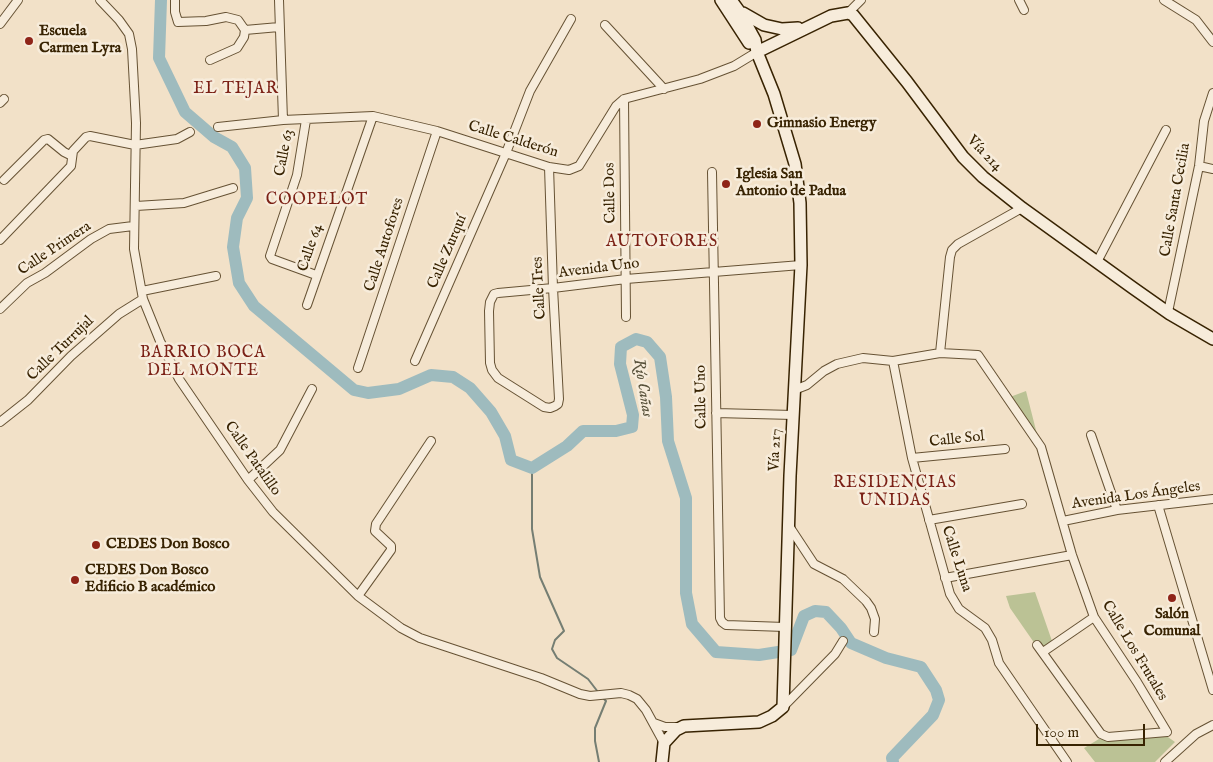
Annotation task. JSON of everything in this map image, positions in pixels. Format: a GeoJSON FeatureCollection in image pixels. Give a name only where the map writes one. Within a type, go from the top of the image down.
{"type":"FeatureCollection","features":[{"type":"Feature","properties":{"kind":"main road"},"geometry":{"type":"LineString","coordinates":[[726,1],[739,11],[764,25],[782,29],[804,28]]}},
{"type":"Feature","properties":{"kind":"main road"},"geometry":{"type":"LineString","coordinates":[[726,1],[748,42],[757,52]]}},
{"type":"Feature","properties":{"kind":"main road"},"geometry":{"type":"LineString","coordinates":[[739,11],[754,40],[757,52]]}},
{"type":"Feature","properties":{"kind":"main road"},"geometry":{"type":"LineString","coordinates":[[757,52],[832,16],[848,13]]}},
{"type":"Feature","properties":{"kind":"main road","name":"Vía 214"},"geometry":{"type":"LineString","coordinates":[[848,13],[858,19],[963,157],[983,177],[1022,208],[1097,262],[1168,312],[1213,339]]}},
{"type":"Feature","properties":{"kind":"main road","name":"Vía 217"},"geometry":{"type":"LineString","coordinates":[[757,52],[780,112],[795,164],[800,204],[801,265],[788,525],[783,707]]}},
{"type":"Feature","properties":{"kind":"main road"},"geometry":{"type":"LineString","coordinates":[[662,762],[664,743],[669,736],[684,726],[758,722],[772,716],[783,707]]}},
{"type":"Feature","properties":{"kind":"street"},"geometry":{"type":"LineString","coordinates":[[0,24],[18,0]]}},
{"type":"Feature","properties":{"kind":"street","name":"Calle Patalillo"},"geometry":{"type":"LineString","coordinates":[[100,0],[129,34],[132,49],[136,206],[133,226],[134,249],[142,295],[160,342],[179,379],[272,512],[358,596],[401,628],[420,638],[590,696],[621,693],[637,699],[654,723],[664,743]]}},
{"type":"Feature","properties":{"kind":"street"},"geometry":{"type":"LineString","coordinates":[[176,0],[175,12],[178,22],[206,21],[226,17],[238,20],[245,30],[244,37],[236,48],[210,60]]}},
{"type":"Feature","properties":{"kind":"street"},"geometry":{"type":"LineString","coordinates":[[279,0],[283,120]]}},
{"type":"Feature","properties":{"kind":"street"},"geometry":{"type":"LineString","coordinates":[[848,13],[861,0]]}},
{"type":"Feature","properties":{"kind":"street"},"geometry":{"type":"LineString","coordinates":[[1019,0],[1024,10]]}},
{"type":"Feature","properties":{"kind":"street"},"geometry":{"type":"LineString","coordinates":[[1164,0],[1196,20],[1213,42]]}},
{"type":"Feature","properties":{"kind":"street","name":"Calle Zurquí"},"geometry":{"type":"LineString","coordinates":[[416,361],[506,153],[530,90],[571,20]]}},
{"type":"Feature","properties":{"kind":"street"},"geometry":{"type":"LineString","coordinates":[[605,25],[664,89]]}},
{"type":"Feature","properties":{"kind":"street"},"geometry":{"type":"LineString","coordinates":[[245,30],[279,26]]}},
{"type":"Feature","properties":{"kind":"street"},"geometry":{"type":"LineString","coordinates":[[624,99],[633,95],[700,79],[729,68],[757,52]]}},
{"type":"Feature","properties":{"kind":"street","name":"Calle Santa Cecilia"},"geometry":{"type":"LineString","coordinates":[[1168,312],[1199,166],[1204,121],[1213,93]]}},
{"type":"Feature","properties":{"kind":"street","name":"Calle Calderón"},"geometry":{"type":"LineString","coordinates":[[218,126],[283,120],[373,116],[437,131],[549,167],[569,170],[579,166],[616,106],[624,99]]}},
{"type":"Feature","properties":{"kind":"street","name":"Calle Dos"},"geometry":{"type":"LineString","coordinates":[[624,99],[626,317]]}},
{"type":"Feature","properties":{"kind":"street","name":"Calle 64"},"geometry":{"type":"LineString","coordinates":[[306,305],[373,116]]}},
{"type":"Feature","properties":{"kind":"street","name":"Calle 63"},"geometry":{"type":"LineString","coordinates":[[306,120],[297,175],[270,256],[272,259],[316,276]]}},
{"type":"Feature","properties":{"kind":"street"},"geometry":{"type":"LineString","coordinates":[[1097,262],[1166,130]]}},
{"type":"Feature","properties":{"kind":"street","name":"Calle Autofores"},"geometry":{"type":"LineString","coordinates":[[358,368],[437,131]]}},
{"type":"Feature","properties":{"kind":"street"},"geometry":{"type":"LineString","coordinates":[[0,240],[72,166],[73,152],[86,137],[90,136],[135,145],[178,139],[190,132]]}},
{"type":"Feature","properties":{"kind":"street"},"geometry":{"type":"LineString","coordinates":[[4,180],[44,140],[48,139],[72,156]]}},
{"type":"Feature","properties":{"kind":"street"},"geometry":{"type":"LineString","coordinates":[[1199,166],[1213,169]]}},
{"type":"Feature","properties":{"kind":"street","name":"Calle Tres"},"geometry":{"type":"LineString","coordinates":[[549,167],[559,399],[558,404],[555,406]]}},
{"type":"Feature","properties":{"kind":"street","name":"Calle Uno"},"geometry":{"type":"LineString","coordinates":[[712,172],[720,618],[726,625],[785,627]]}},
{"type":"Feature","properties":{"kind":"street"},"geometry":{"type":"LineString","coordinates":[[136,206],[184,203],[233,188]]}},
{"type":"Feature","properties":{"kind":"street"},"geometry":{"type":"LineString","coordinates":[[794,390],[807,385],[824,371],[837,364],[863,358],[893,361],[940,353],[952,250],[958,244],[1022,208]]}},
{"type":"Feature","properties":{"kind":"street","name":"Calle Primera"},"geometry":{"type":"LineString","coordinates":[[0,310],[27,283],[91,238],[108,229],[133,226]]}},
{"type":"Feature","properties":{"kind":"street","name":"Avenida Uno"},"geometry":{"type":"LineString","coordinates":[[555,406],[550,408],[544,407],[537,403],[498,378],[492,370],[490,363],[489,319],[492,297],[498,293],[626,279],[801,265]]}},
{"type":"Feature","properties":{"kind":"street"},"geometry":{"type":"LineString","coordinates":[[142,295],[216,276]]}},
{"type":"Feature","properties":{"kind":"street","name":"Calle Turrujal"},"geometry":{"type":"LineString","coordinates":[[0,422],[28,400],[71,356],[142,295]]}},
{"type":"Feature","properties":{"kind":"street","name":"Calle Los Frutales"},"geometry":{"type":"LineString","coordinates":[[940,353],[978,355],[1041,447],[1072,555],[1094,617],[1167,732],[1104,736],[1087,717],[1043,652]]}},
{"type":"Feature","properties":{"kind":"street","name":"Calle Luna"},"geometry":{"type":"LineString","coordinates":[[893,361],[912,458],[950,594],[959,609],[985,628],[992,640],[999,663],[1067,762]]}},
{"type":"Feature","properties":{"kind":"street"},"geometry":{"type":"LineString","coordinates":[[248,480],[280,450],[312,389]]}},
{"type":"Feature","properties":{"kind":"street"},"geometry":{"type":"LineString","coordinates":[[716,413],[793,415]]}},
{"type":"Feature","properties":{"kind":"street"},"geometry":{"type":"LineString","coordinates":[[1091,435],[1117,510]]}},
{"type":"Feature","properties":{"kind":"street"},"geometry":{"type":"LineString","coordinates":[[358,596],[391,550],[391,546],[375,530],[376,524],[431,441]]}},
{"type":"Feature","properties":{"kind":"street","name":"Calle Sol"},"geometry":{"type":"LineString","coordinates":[[912,458],[1005,449]]}},
{"type":"Feature","properties":{"kind":"street","name":"Avenida Los Ángeles"},"geometry":{"type":"LineString","coordinates":[[1063,521],[1117,510],[1213,499]]}},
{"type":"Feature","properties":{"kind":"street"},"geometry":{"type":"LineString","coordinates":[[929,520],[1022,504]]}},
{"type":"Feature","properties":{"kind":"street"},"geometry":{"type":"LineString","coordinates":[[1158,505],[1213,690]]}},
{"type":"Feature","properties":{"kind":"street"},"geometry":{"type":"LineString","coordinates":[[788,525],[814,564],[843,579],[866,601],[875,619],[874,632]]}},
{"type":"Feature","properties":{"kind":"street"},"geometry":{"type":"LineString","coordinates":[[945,578],[1072,555]]}},
{"type":"Feature","properties":{"kind":"street"},"geometry":{"type":"LineString","coordinates":[[1037,645],[1043,652],[1094,617]]}},
{"type":"Feature","properties":{"kind":"street"},"geometry":{"type":"LineString","coordinates":[[783,707],[830,659],[843,641]]}},
{"type":"Feature","properties":{"kind":"street"},"geometry":{"type":"LineString","coordinates":[[654,723],[672,728],[684,726]]}},
{"type":"Feature","properties":{"kind":"street"},"geometry":{"type":"LineString","coordinates":[[1165,762],[1196,734],[1213,726]]}},
{"type":"Feature","properties":{"kind":"green space"},"geometry":{"type":"Polygon","coordinates":[[[1026,391],[1039,442],[1010,397],[1026,391]]]}},
{"type":"Feature","properties":{"kind":"green space"},"geometry":{"type":"Polygon","coordinates":[[[1035,592],[1052,641],[1043,649],[1035,644],[1010,608],[1006,596],[1035,592]]]}},
{"type":"Feature","properties":{"kind":"green space"},"geometry":{"type":"Polygon","coordinates":[[[1165,735],[1175,742],[1155,762],[1095,762],[1084,748],[1099,739],[1120,740],[1165,735]]]}},
{"type":"Feature","properties":{"kind":"waterway","name":"Río Cañas"},"geometry":{"type":"LineString","coordinates":[[161,0],[159,58],[185,112],[214,137],[232,147],[245,168],[247,198],[237,218],[233,247],[239,283],[254,306],[354,390],[368,393],[399,389],[431,375],[453,377],[470,388],[491,412],[505,436],[511,460],[532,468],[567,446],[583,431],[616,431],[632,427],[633,415],[620,364],[621,347],[636,339],[647,342],[660,357],[666,397],[668,441],[686,498],[686,593],[692,624],[716,652],[759,655],[791,650],[804,616],[815,611],[826,612],[841,628],[851,643],[886,658],[921,667],[936,690],[939,700],[933,715],[892,758],[893,762]]}},
{"type":"Feature","properties":{"kind":"waterway"},"geometry":{"type":"LineString","coordinates":[[532,468],[532,529],[540,577],[564,631],[555,640],[552,649],[557,658],[588,679],[598,692]]}},
{"type":"Feature","properties":{"kind":"waterway"},"geometry":{"type":"LineString","coordinates":[[599,762],[595,741],[595,728],[606,701],[603,698]]}},
{"type":"Feature","properties":{"kind":"place","name":"Escuela Carmen Lyra"},"geometry":{"type":"Point","coordinates":[29,41]}},
{"type":"Feature","properties":{"kind":"place","name":"Gimnasio Energy"},"geometry":{"type":"Point","coordinates":[757,124]}},
{"type":"Feature","properties":{"kind":"place","name":"Iglesia San Antonio de Padua"},"geometry":{"type":"Point","coordinates":[726,184]}},
{"type":"Feature","properties":{"kind":"place","name":"CEDES Don Bosco"},"geometry":{"type":"Point","coordinates":[96,545]}},
{"type":"Feature","properties":{"kind":"place","name":"CEDES Don Bosco Edificio B académico"},"geometry":{"type":"Point","coordinates":[75,580]}},
{"type":"Feature","properties":{"kind":"place","name":"Salón Comunal"},"geometry":{"type":"Point","coordinates":[1172,598]}},
{"type":"Feature","properties":{"kind":"district","name":"EL TEJAR"},"geometry":{"type":"Point","coordinates":[236,90]}},
{"type":"Feature","properties":{"kind":"district","name":"COOPELOT"},"geometry":{"type":"Point","coordinates":[317,201]}},
{"type":"Feature","properties":{"kind":"district","name":"AUTOFORES"},"geometry":{"type":"Point","coordinates":[662,243]}},
{"type":"Feature","properties":{"kind":"district","name":"BARRIO BOCA DEL MONTE"},"geometry":{"type":"Point","coordinates":[203,363]}},
{"type":"Feature","properties":{"kind":"district","name":"RESIDENCIAS UNIDAS"},"geometry":{"type":"Point","coordinates":[895,493]}}]}
